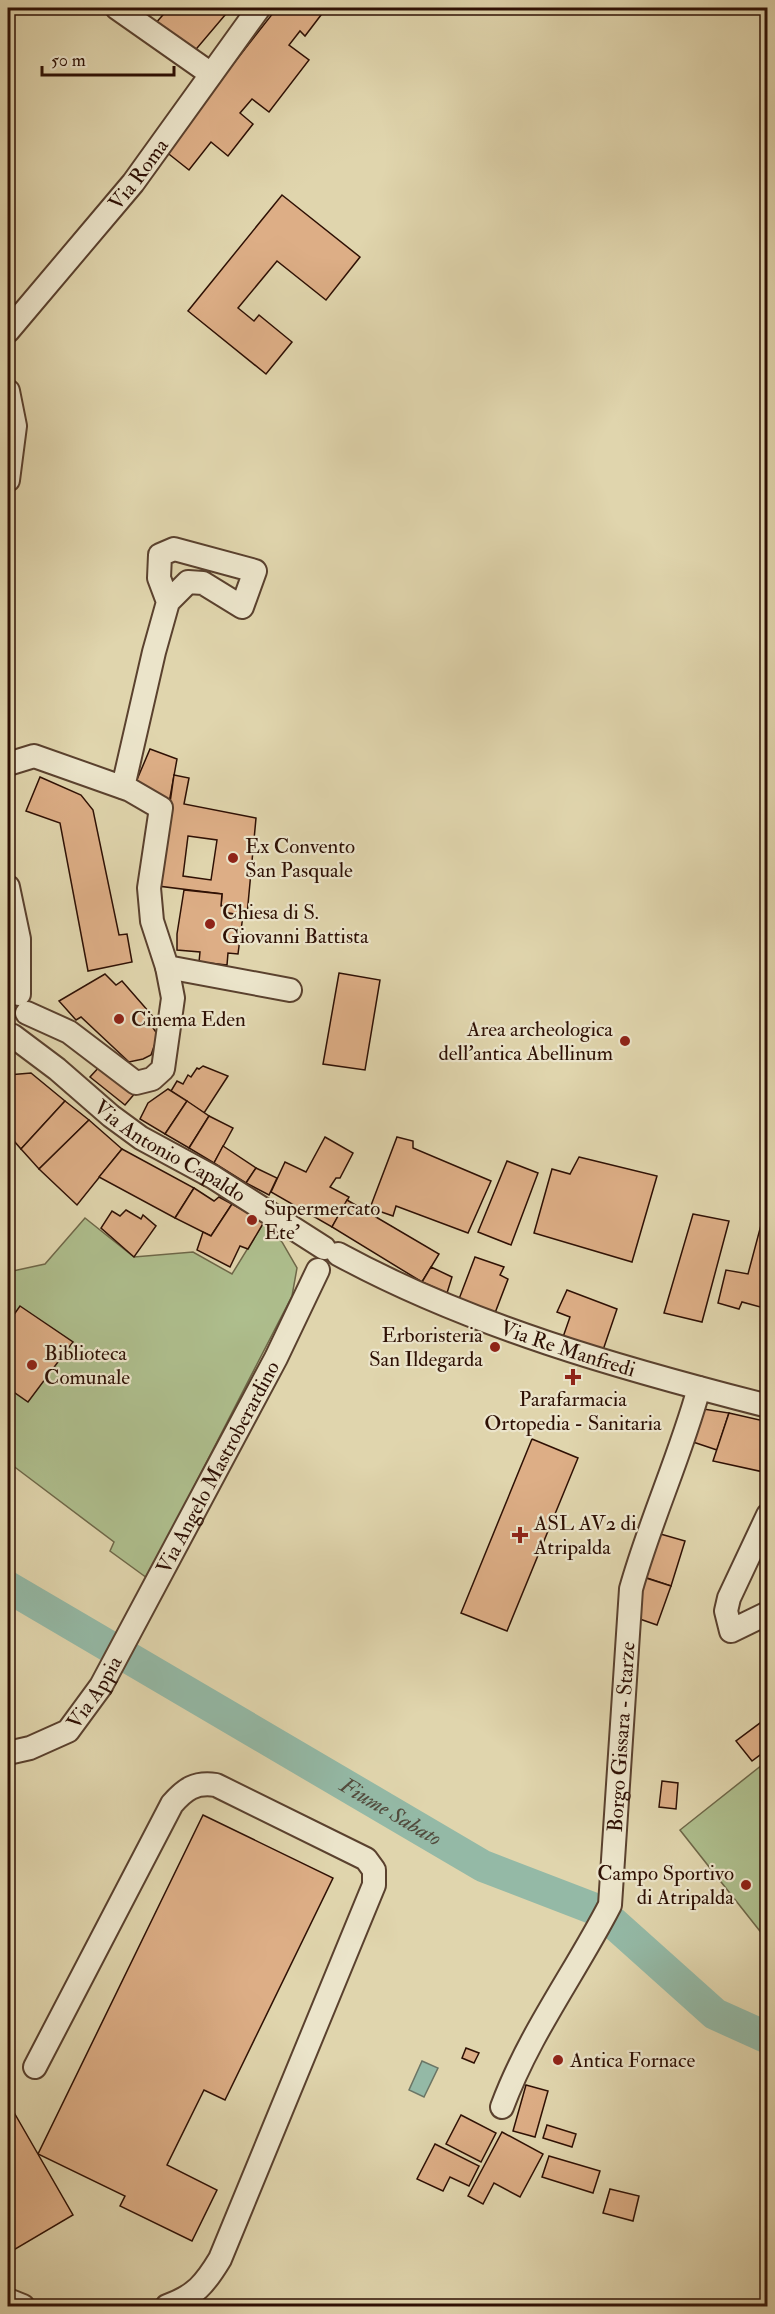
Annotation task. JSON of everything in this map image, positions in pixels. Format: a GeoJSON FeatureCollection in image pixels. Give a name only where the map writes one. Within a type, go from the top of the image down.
{"type":"FeatureCollection","features":[{"type":"Feature","properties":{"kind":"street"},"geometry":{"type":"LineString","coordinates":[[117,8],[211,74]]}},
{"type":"Feature","properties":{"kind":"street","name":"Via Roma"},"geometry":{"type":"LineString","coordinates":[[8,331],[133,183],[259,8]]}},
{"type":"Feature","properties":{"kind":"street"},"geometry":{"type":"LineString","coordinates":[[8,391],[15,426],[8,480]]}},
{"type":"Feature","properties":{"kind":"street"},"geometry":{"type":"LineString","coordinates":[[123,787],[168,602]]}},
{"type":"Feature","properties":{"kind":"street"},"geometry":{"type":"LineString","coordinates":[[8,764],[34,756],[123,787],[161,808],[149,888],[152,921],[167,967],[173,998],[163,1069],[152,1079],[136,1083],[69,1032],[14,1023]]}},
{"type":"Feature","properties":{"kind":"street"},"geometry":{"type":"LineString","coordinates":[[8,887],[19,939],[14,1023],[35,1052],[57,1069]]}},
{"type":"Feature","properties":{"kind":"street"},"geometry":{"type":"LineString","coordinates":[[167,967],[290,990]]}},
{"type":"Feature","properties":{"kind":"street"},"geometry":{"type":"LineString","coordinates":[[14,1023],[57,1069]]}},
{"type":"Feature","properties":{"kind":"street","name":"Via Antonio Capaldo"},"geometry":{"type":"LineString","coordinates":[[57,1069],[111,1116],[141,1138],[213,1177],[289,1223],[326,1262]]}},
{"type":"Feature","properties":{"kind":"street","name":"Via Re Manfredi"},"geometry":{"type":"LineString","coordinates":[[326,1262],[373,1273],[521,1334],[699,1388],[768,1406]]}},
{"type":"Feature","properties":{"kind":"street","name":"Via Angelo Mastroberardino"},"geometry":{"type":"LineString","coordinates":[[132,1628],[300,1307],[326,1262]]}},
{"type":"Feature","properties":{"kind":"street","name":"Borgo Gissara - Starze"},"geometry":{"type":"LineString","coordinates":[[501,2107],[517,2067],[564,1983],[591,1942],[610,1905],[631,1589],[689,1426],[699,1388]]}},
{"type":"Feature","properties":{"kind":"street"},"geometry":{"type":"LineString","coordinates":[[768,1515],[729,1598],[726,1611],[731,1631],[768,1613]]}},
{"type":"Feature","properties":{"kind":"street","name":"Via Appia"},"geometry":{"type":"LineString","coordinates":[[8,1753],[30,1748],[68,1731],[101,1686],[132,1628]]}},
{"type":"Feature","properties":{"kind":"street"},"geometry":{"type":"LineString","coordinates":[[35,2067],[172,1804],[183,1791],[201,1783],[216,1785],[366,1858],[374,1870],[374,1885],[220,2259],[204,2285],[181,2301],[167,2307]]}},
{"type":"Feature","properties":{"kind":"street"},"geometry":{"type":"LineString","coordinates":[[8,2300],[23,2307]]}},
{"type":"Feature","properties":{"kind":"shaded area"},"geometry":{"type":"Polygon","coordinates":[[[85,1218],[134,1257],[193,1252],[232,1274],[264,1222],[282,1242],[297,1268],[292,1296],[147,1578],[110,1551],[114,1542],[8,1462],[8,1269],[13,1271],[45,1264],[85,1218]]]}},
{"type":"Feature","properties":{"kind":"shaded area","name":"Campo Sportivo di Atripalda"},"geometry":{"type":"Polygon","coordinates":[[[767,1761],[767,1940],[680,1830],[767,1761]]]}},
{"type":"Feature","properties":{"kind":"shaded area"},"geometry":{"type":"Polygon","coordinates":[[[422,2061],[438,2068],[424,2097],[409,2090],[422,2061]]]}},
{"type":"Feature","properties":{"kind":"building"},"geometry":{"type":"Polygon","coordinates":[[[169,8],[231,8],[192,54],[155,24],[169,8]]]}},
{"type":"Feature","properties":{"kind":"building"},"geometry":{"type":"Polygon","coordinates":[[[277,8],[316,8],[314,9],[321,15],[305,36],[300,31],[289,45],[309,60],[269,112],[252,99],[240,113],[253,124],[228,156],[211,142],[189,170],[165,151],[277,8]]]}},
{"type":"Feature","properties":{"kind":"building"},"geometry":{"type":"Polygon","coordinates":[[[282,195],[360,257],[326,300],[277,261],[238,308],[254,321],[259,315],[292,342],[266,374],[188,311],[282,195]]]}},
{"type":"Feature","properties":{"kind":"building"},"geometry":{"type":"Polygon","coordinates":[[[150,749],[177,759],[169,803],[133,789],[150,749]]]}},
{"type":"Feature","properties":{"kind":"building","name":"Ex Convento San Pasquale"},"geometry":{"type":"Polygon","coordinates":[[[174,775],[189,778],[184,804],[256,818],[247,915],[226,913],[226,907],[221,906],[222,894],[158,886],[174,775]],[[188,836],[183,876],[211,880],[217,840],[188,836]]]}},
{"type":"Feature","properties":{"kind":"building"},"geometry":{"type":"Polygon","coordinates":[[[40,777],[81,795],[93,810],[119,935],[127,934],[132,962],[88,971],[60,823],[26,811],[40,777]]]}},
{"type":"Feature","properties":{"kind":"building","name":"Chiesa di S. Giovanni Battista"},"geometry":{"type":"Polygon","coordinates":[[[184,890],[222,894],[221,906],[226,907],[226,913],[243,915],[238,954],[228,953],[227,965],[199,962],[200,952],[177,950],[177,934],[184,890]]]}},
{"type":"Feature","properties":{"kind":"building"},"geometry":{"type":"Polygon","coordinates":[[[339,973],[380,980],[365,1070],[323,1064],[339,973]]]}},
{"type":"Feature","properties":{"kind":"building","name":"Cinema Eden"},"geometry":{"type":"Polygon","coordinates":[[[105,974],[116,985],[122,981],[156,1020],[151,1025],[158,1035],[151,1055],[129,1062],[81,1017],[76,1020],[59,1001],[105,974]]]}},
{"type":"Feature","properties":{"kind":"building"},"geometry":{"type":"Polygon","coordinates":[[[101,1065],[136,1092],[125,1105],[90,1077],[101,1065]]]}},
{"type":"Feature","properties":{"kind":"building"},"geometry":{"type":"Polygon","coordinates":[[[203,1066],[228,1076],[204,1113],[171,1091],[177,1081],[183,1084],[188,1075],[191,1077],[197,1068],[203,1066]]]}},
{"type":"Feature","properties":{"kind":"building"},"geometry":{"type":"Polygon","coordinates":[[[31,1073],[65,1101],[21,1149],[8,1134],[8,1075],[31,1073]]]}},
{"type":"Feature","properties":{"kind":"building"},"geometry":{"type":"Polygon","coordinates":[[[168,1089],[187,1101],[165,1134],[140,1119],[148,1103],[168,1089]]]}},
{"type":"Feature","properties":{"kind":"building"},"geometry":{"type":"Polygon","coordinates":[[[65,1101],[89,1120],[39,1169],[21,1149],[65,1101]]]}},
{"type":"Feature","properties":{"kind":"building"},"geometry":{"type":"Polygon","coordinates":[[[187,1101],[209,1116],[189,1148],[165,1134],[187,1101]]]}},
{"type":"Feature","properties":{"kind":"building"},"geometry":{"type":"Polygon","coordinates":[[[209,1116],[233,1128],[214,1163],[189,1148],[209,1116]]]}},
{"type":"Feature","properties":{"kind":"building"},"geometry":{"type":"Polygon","coordinates":[[[89,1120],[122,1149],[77,1205],[39,1169],[89,1120]]]}},
{"type":"Feature","properties":{"kind":"building"},"geometry":{"type":"Polygon","coordinates":[[[325,1137],[353,1153],[340,1178],[336,1178],[330,1187],[349,1197],[332,1227],[271,1192],[285,1162],[306,1172],[325,1137]]]}},
{"type":"Feature","properties":{"kind":"building"},"geometry":{"type":"Polygon","coordinates":[[[397,1137],[413,1141],[413,1148],[491,1181],[468,1233],[396,1206],[393,1216],[370,1208],[397,1137]]]}},
{"type":"Feature","properties":{"kind":"building"},"geometry":{"type":"Polygon","coordinates":[[[223,1146],[256,1168],[246,1183],[214,1163],[223,1146]]]}},
{"type":"Feature","properties":{"kind":"building"},"geometry":{"type":"Polygon","coordinates":[[[122,1149],[194,1188],[175,1218],[99,1177],[122,1149]]]}},
{"type":"Feature","properties":{"kind":"building"},"geometry":{"type":"Polygon","coordinates":[[[579,1157],[657,1176],[632,1262],[534,1233],[552,1169],[570,1174],[579,1157]]]}},
{"type":"Feature","properties":{"kind":"building"},"geometry":{"type":"Polygon","coordinates":[[[507,1161],[538,1173],[511,1245],[478,1232],[507,1161]]]}},
{"type":"Feature","properties":{"kind":"building"},"geometry":{"type":"Polygon","coordinates":[[[256,1168],[277,1178],[269,1195],[246,1183],[256,1168]]]}},
{"type":"Feature","properties":{"kind":"building"},"geometry":{"type":"Polygon","coordinates":[[[194,1188],[214,1201],[219,1197],[232,1204],[211,1236],[175,1218],[194,1188]]]}},
{"type":"Feature","properties":{"kind":"building"},"geometry":{"type":"Polygon","coordinates":[[[347,1200],[439,1254],[422,1282],[332,1227],[347,1200]]]}},
{"type":"Feature","properties":{"kind":"building"},"geometry":{"type":"Polygon","coordinates":[[[232,1204],[264,1222],[248,1249],[240,1246],[230,1267],[197,1250],[203,1232],[211,1236],[232,1204]]]}},
{"type":"Feature","properties":{"kind":"building"},"geometry":{"type":"Polygon","coordinates":[[[126,1210],[141,1219],[143,1215],[156,1226],[134,1257],[101,1228],[112,1211],[120,1216],[126,1210]]]}},
{"type":"Feature","properties":{"kind":"building"},"geometry":{"type":"Polygon","coordinates":[[[693,1214],[729,1221],[702,1322],[664,1313],[693,1214]]]}},
{"type":"Feature","properties":{"kind":"building"},"geometry":{"type":"Polygon","coordinates":[[[761,1225],[768,1226],[768,1309],[742,1302],[739,1309],[718,1303],[726,1270],[748,1274],[761,1225]]]}},
{"type":"Feature","properties":{"kind":"building"},"geometry":{"type":"Polygon","coordinates":[[[475,1257],[504,1267],[500,1275],[508,1279],[495,1313],[459,1299],[475,1257]]]}},
{"type":"Feature","properties":{"kind":"building"},"geometry":{"type":"Polygon","coordinates":[[[431,1267],[452,1277],[447,1293],[422,1282],[431,1267]]]}},
{"type":"Feature","properties":{"kind":"building"},"geometry":{"type":"Polygon","coordinates":[[[567,1290],[617,1309],[602,1353],[562,1340],[570,1317],[557,1312],[567,1290]]]}},
{"type":"Feature","properties":{"kind":"building","name":"Biblioteca Comunale"},"geometry":{"type":"Polygon","coordinates":[[[20,1306],[73,1342],[28,1402],[8,1388],[8,1323],[20,1306]]]}},
{"type":"Feature","properties":{"kind":"building"},"geometry":{"type":"Polygon","coordinates":[[[697,1408],[729,1413],[717,1450],[687,1440],[697,1408]]]}},
{"type":"Feature","properties":{"kind":"building"},"geometry":{"type":"Polygon","coordinates":[[[729,1413],[768,1422],[768,1473],[713,1461],[729,1413]]]}},
{"type":"Feature","properties":{"kind":"building","name":"ASL AV2 di Atripalda"},"geometry":{"type":"Polygon","coordinates":[[[532,1439],[578,1458],[507,1631],[461,1613],[532,1439]]]}},
{"type":"Feature","properties":{"kind":"building"},"geometry":{"type":"Polygon","coordinates":[[[657,1533],[685,1541],[671,1586],[644,1577],[657,1533]]]}},
{"type":"Feature","properties":{"kind":"building"},"geometry":{"type":"Polygon","coordinates":[[[646,1578],[671,1586],[657,1625],[634,1617],[646,1578]]]}},
{"type":"Feature","properties":{"kind":"building"},"geometry":{"type":"Polygon","coordinates":[[[768,1717],[768,1749],[752,1761],[736,1741],[768,1717]]]}},
{"type":"Feature","properties":{"kind":"building"},"geometry":{"type":"Polygon","coordinates":[[[662,1781],[678,1783],[676,1809],[659,1807],[662,1781]]]}},
{"type":"Feature","properties":{"kind":"building"},"geometry":{"type":"Polygon","coordinates":[[[203,1815],[333,1878],[225,2100],[204,2090],[167,2165],[217,2190],[192,2241],[120,2206],[125,2196],[38,2154],[203,1815]]]}},
{"type":"Feature","properties":{"kind":"building"},"geometry":{"type":"Polygon","coordinates":[[[466,2048],[479,2053],[474,2063],[462,2058],[466,2048]]]}},
{"type":"Feature","properties":{"kind":"building"},"geometry":{"type":"Polygon","coordinates":[[[526,2085],[548,2091],[535,2137],[513,2131],[526,2085]]]}},
{"type":"Feature","properties":{"kind":"building"},"geometry":{"type":"Polygon","coordinates":[[[8,2102],[73,2215],[12,2251],[8,2242],[8,2102]]]}},
{"type":"Feature","properties":{"kind":"building"},"geometry":{"type":"Polygon","coordinates":[[[461,2115],[496,2133],[481,2162],[446,2144],[461,2115]]]}},
{"type":"Feature","properties":{"kind":"building"},"geometry":{"type":"Polygon","coordinates":[[[547,2125],[576,2134],[572,2147],[543,2138],[547,2125]]]}},
{"type":"Feature","properties":{"kind":"building"},"geometry":{"type":"Polygon","coordinates":[[[502,2132],[543,2154],[520,2197],[494,2183],[483,2204],[468,2196],[502,2132]]]}},
{"type":"Feature","properties":{"kind":"building"},"geometry":{"type":"Polygon","coordinates":[[[435,2144],[479,2166],[469,2186],[450,2177],[443,2191],[417,2179],[435,2144]]]}},
{"type":"Feature","properties":{"kind":"building"},"geometry":{"type":"Polygon","coordinates":[[[549,2156],[600,2171],[593,2193],[542,2177],[549,2156]]]}},
{"type":"Feature","properties":{"kind":"building"},"geometry":{"type":"Polygon","coordinates":[[[610,2189],[639,2196],[633,2221],[603,2213],[610,2189]]]}},
{"type":"Feature","properties":{"kind":"waterway","name":"Fiume Sabato"},"geometry":{"type":"LineString","coordinates":[[8,1587],[483,1866],[600,1911],[715,2014],[768,2038]]}},
{"type":"Feature","properties":{"kind":"place","name":"Ex Convento San Pasquale"},"geometry":{"type":"Point","coordinates":[233,858]}},
{"type":"Feature","properties":{"kind":"place","name":"Chiesa di S. Giovanni Battista"},"geometry":{"type":"Point","coordinates":[210,924]}},
{"type":"Feature","properties":{"kind":"place","name":"Cinema Eden"},"geometry":{"type":"Point","coordinates":[119,1019]}},
{"type":"Feature","properties":{"kind":"place","name":"Area archeologica dell'antica Abellinum"},"geometry":{"type":"Point","coordinates":[625,1041]}},
{"type":"Feature","properties":{"kind":"place","name":"Supermercato Ete'"},"geometry":{"type":"Point","coordinates":[252,1220]}},
{"type":"Feature","properties":{"kind":"place","name":"Erboristeria San Ildegarda"},"geometry":{"type":"Point","coordinates":[495,1347]}},
{"type":"Feature","properties":{"kind":"place","name":"Biblioteca Comunale"},"geometry":{"type":"Point","coordinates":[32,1365]}},
{"type":"Feature","properties":{"kind":"place","name":"Parafarmacia Ortopedia - Sanitaria"},"geometry":{"type":"Point","coordinates":[573,1377]}},
{"type":"Feature","properties":{"kind":"place","name":"ASL AV2 di Atripalda"},"geometry":{"type":"Point","coordinates":[520,1535]}},
{"type":"Feature","properties":{"kind":"place","name":"Campo Sportivo di Atripalda"},"geometry":{"type":"Point","coordinates":[746,1885]}},
{"type":"Feature","properties":{"kind":"place","name":"Antica Fornace"},"geometry":{"type":"Point","coordinates":[558,2060]}}]}
